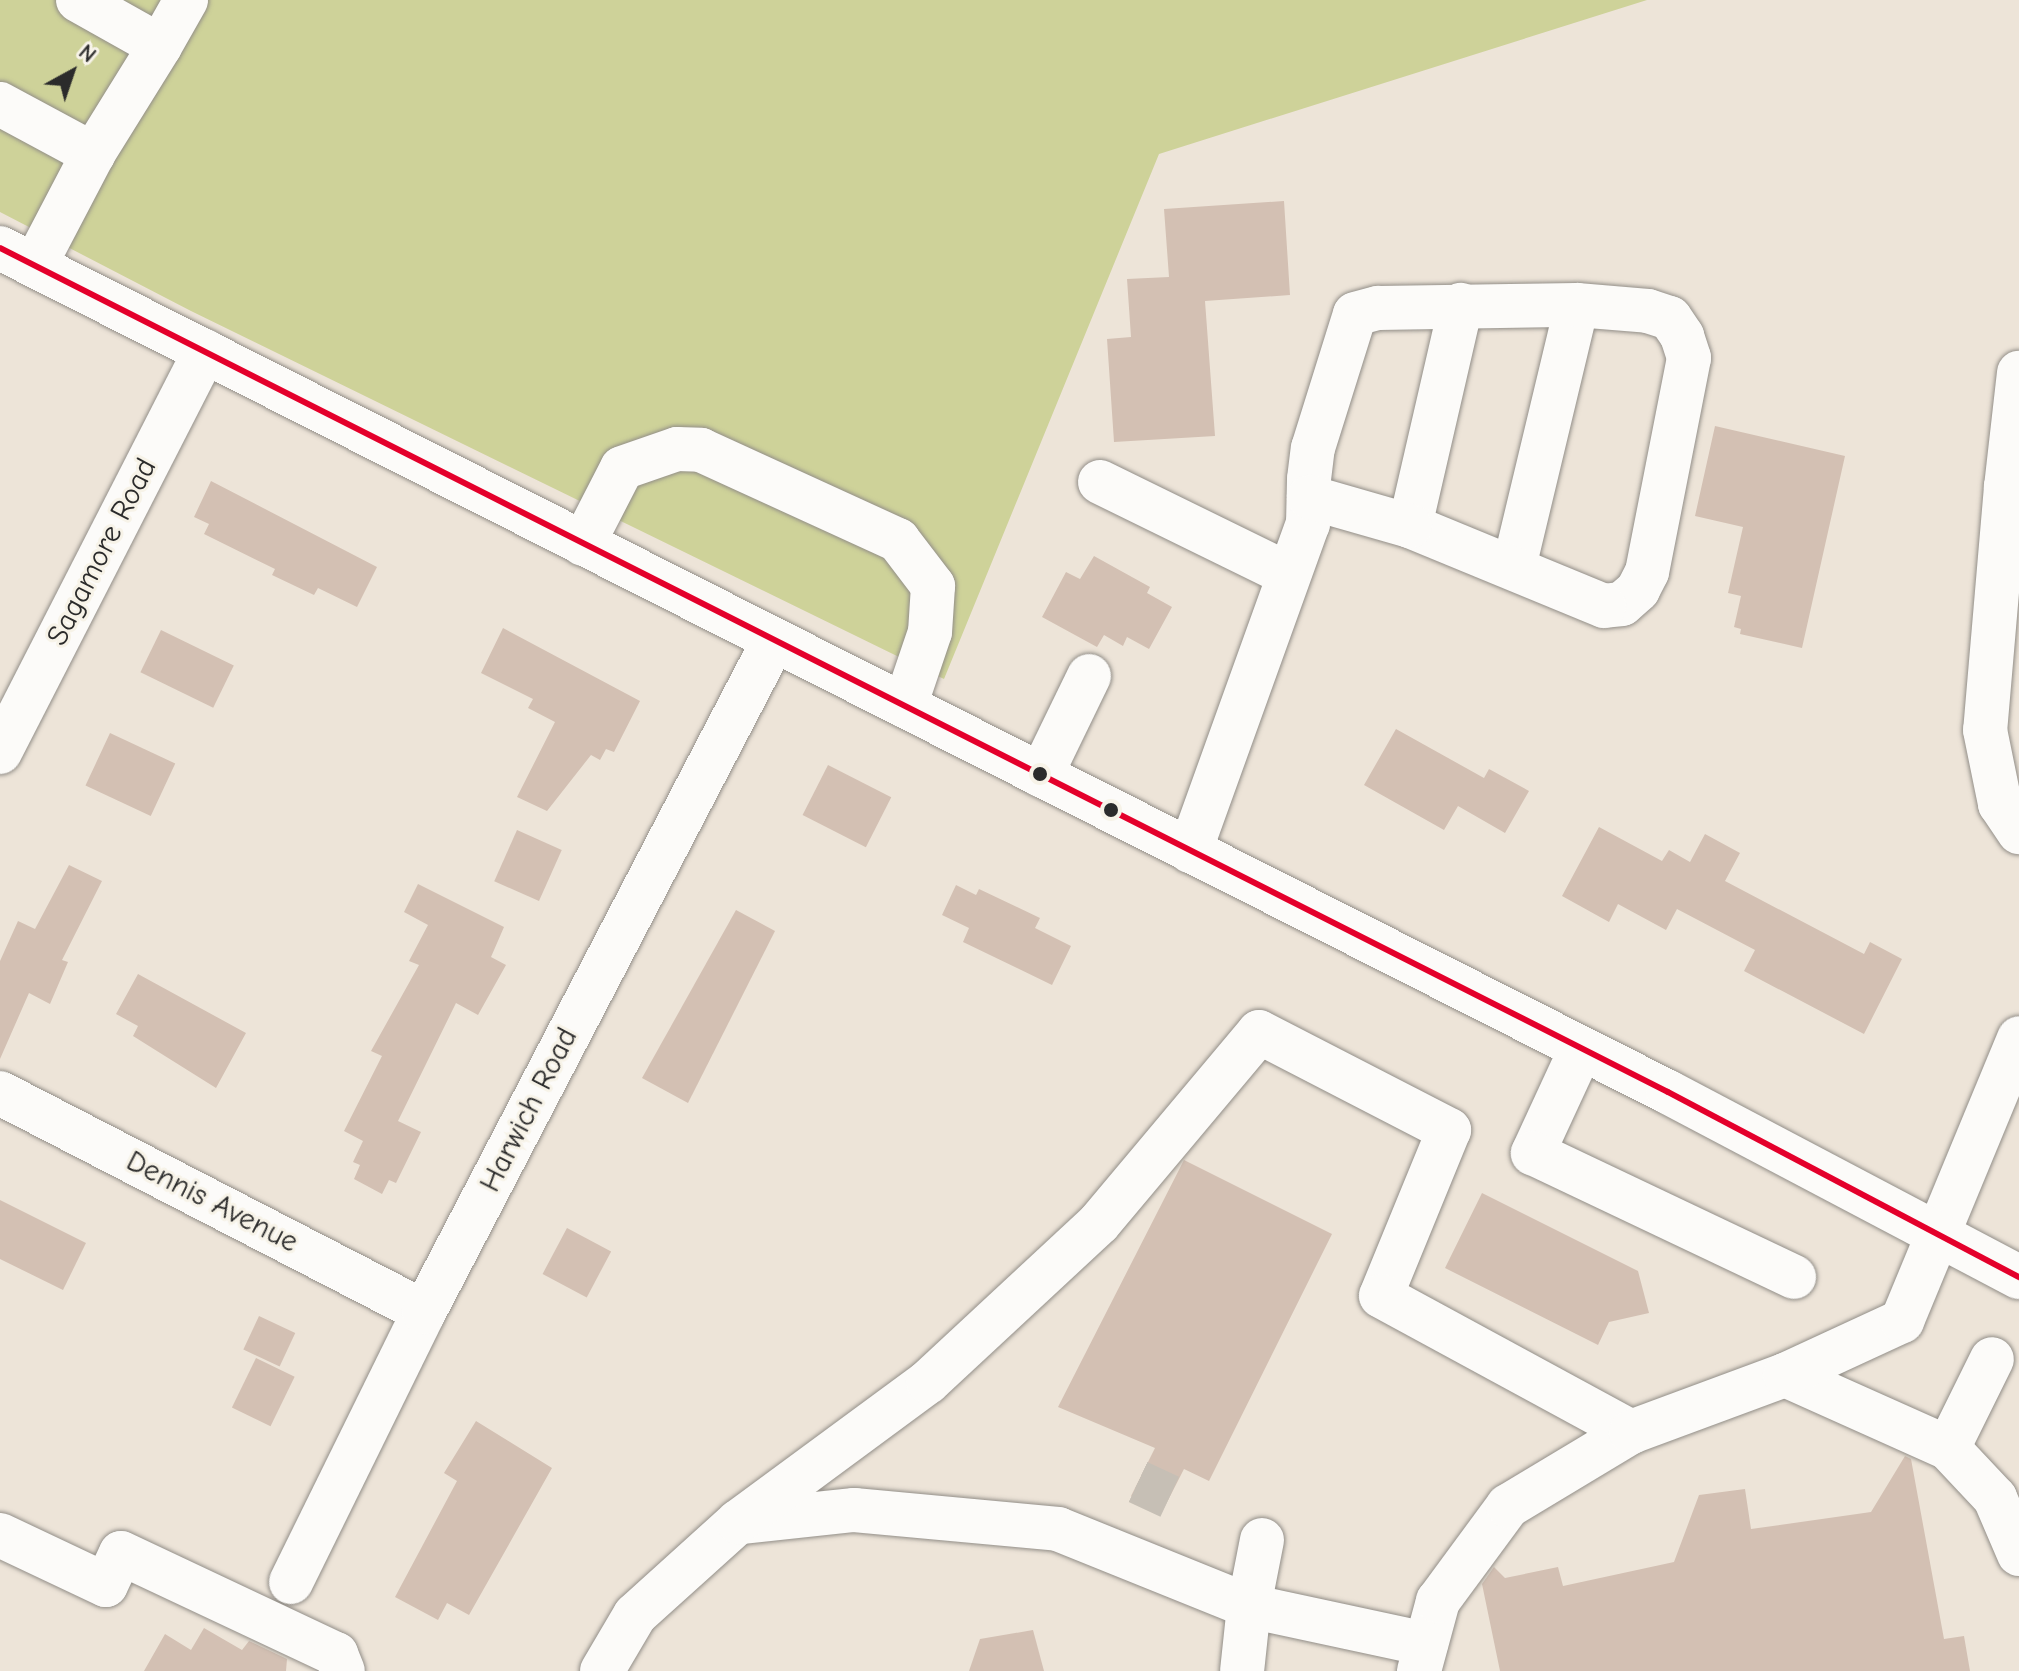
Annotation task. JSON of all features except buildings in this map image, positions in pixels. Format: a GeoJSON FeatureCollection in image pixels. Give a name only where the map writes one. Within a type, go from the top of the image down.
{"type":"FeatureCollection","features":[{"type":"Feature","properties":{"kind":"main road"},"geometry":{"type":"LineString","coordinates":[[78,0],[160,46]]}},
{"type":"Feature","properties":{"kind":"main road"},"geometry":{"type":"LineString","coordinates":[[186,0],[93,154],[17,256],[1581,1049],[2019,1277]]}},
{"type":"Feature","properties":{"kind":"main road"},"geometry":{"type":"LineString","coordinates":[[0,104],[93,154]]}},
{"type":"Feature","properties":{"kind":"main road"},"geometry":{"type":"LineString","coordinates":[[1410,526],[1461,305]]}},
{"type":"Feature","properties":{"kind":"main road"},"geometry":{"type":"LineString","coordinates":[[1514,567],[1577,305]]}},
{"type":"Feature","properties":{"kind":"main road"},"geometry":{"type":"LineString","coordinates":[[1190,851],[1308,524],[1309,497],[1313,448],[1355,314],[1378,308],[1577,305],[1670,318],[1689,358],[1647,572],[1638,590],[1622,604],[1604,606],[1410,526],[1309,497]]}},
{"type":"Feature","properties":{"kind":"main road","name":"Sagamore Road"},"geometry":{"type":"LineString","coordinates":[[0,752],[205,351]]}},
{"type":"Feature","properties":{"kind":"main road"},"geometry":{"type":"LineString","coordinates":[[2019,373],[2012,490],[1985,730],[2000,804],[2019,832]]}},
{"type":"Feature","properties":{"kind":"main road"},"geometry":{"type":"LineString","coordinates":[[583,544],[622,468],[677,449],[701,450],[898,540],[933,586],[930,632],[905,706]]}},
{"type":"Feature","properties":{"kind":"main road"},"geometry":{"type":"LineString","coordinates":[[1100,482],[1288,574]]}},
{"type":"Feature","properties":{"kind":"main road","name":"Harwich Road"},"geometry":{"type":"LineString","coordinates":[[291,1582],[424,1312],[774,640]]}},
{"type":"Feature","properties":{"kind":"main road"},"geometry":{"type":"LineString","coordinates":[[1041,775],[1089,676]]}},
{"type":"Feature","properties":{"kind":"main road"},"geometry":{"type":"LineString","coordinates":[[602,1671],[635,1615],[738,1522],[928,1382],[1099,1223],[1259,1032],[1449,1130],[1381,1296],[1631,1432]]}},
{"type":"Feature","properties":{"kind":"main road"},"geometry":{"type":"LineString","coordinates":[[738,1522],[854,1510],[1058,1529],[1249,1606],[1423,1658],[1438,1601],[1508,1506],[1631,1432],[1785,1375],[1902,1321],[2019,1038]]}},
{"type":"Feature","properties":{"kind":"main road"},"geometry":{"type":"LineString","coordinates":[[1581,1049],[1533,1153],[1794,1277]]}},
{"type":"Feature","properties":{"kind":"main road","name":"Dennis Avenue"},"geometry":{"type":"LineString","coordinates":[[0,1093],[424,1312]]}},
{"type":"Feature","properties":{"kind":"main road"},"geometry":{"type":"LineString","coordinates":[[1948,1448],[1992,1359]]}},
{"type":"Feature","properties":{"kind":"main road"},"geometry":{"type":"LineString","coordinates":[[1785,1375],[1948,1448],[1995,1498],[2019,1554]]}},
{"type":"Feature","properties":{"kind":"main road"},"geometry":{"type":"LineString","coordinates":[[0,1535],[106,1585],[121,1553],[336,1654],[343,1671]]}},
{"type":"Feature","properties":{"kind":"main road"},"geometry":{"type":"LineString","coordinates":[[1242,1671],[1249,1606],[1262,1540]]}},
{"type":"Feature","properties":{"kind":"green space"},"geometry":{"type":"Polygon","coordinates":[[[0,0],[1647,0],[1159,154],[944,679],[191,311],[0,212],[0,0]]]}},
{"type":"Feature","properties":{"kind":"tunnel"},"geometry":{"type":"LineString","coordinates":[[1138,1482],[1170,1497]]}},
{"type":"Feature","properties":{"kind":"transit line"},"geometry":{"type":"LineString","coordinates":[[0,248],[1668,1092],[2019,1277]]}}]}
